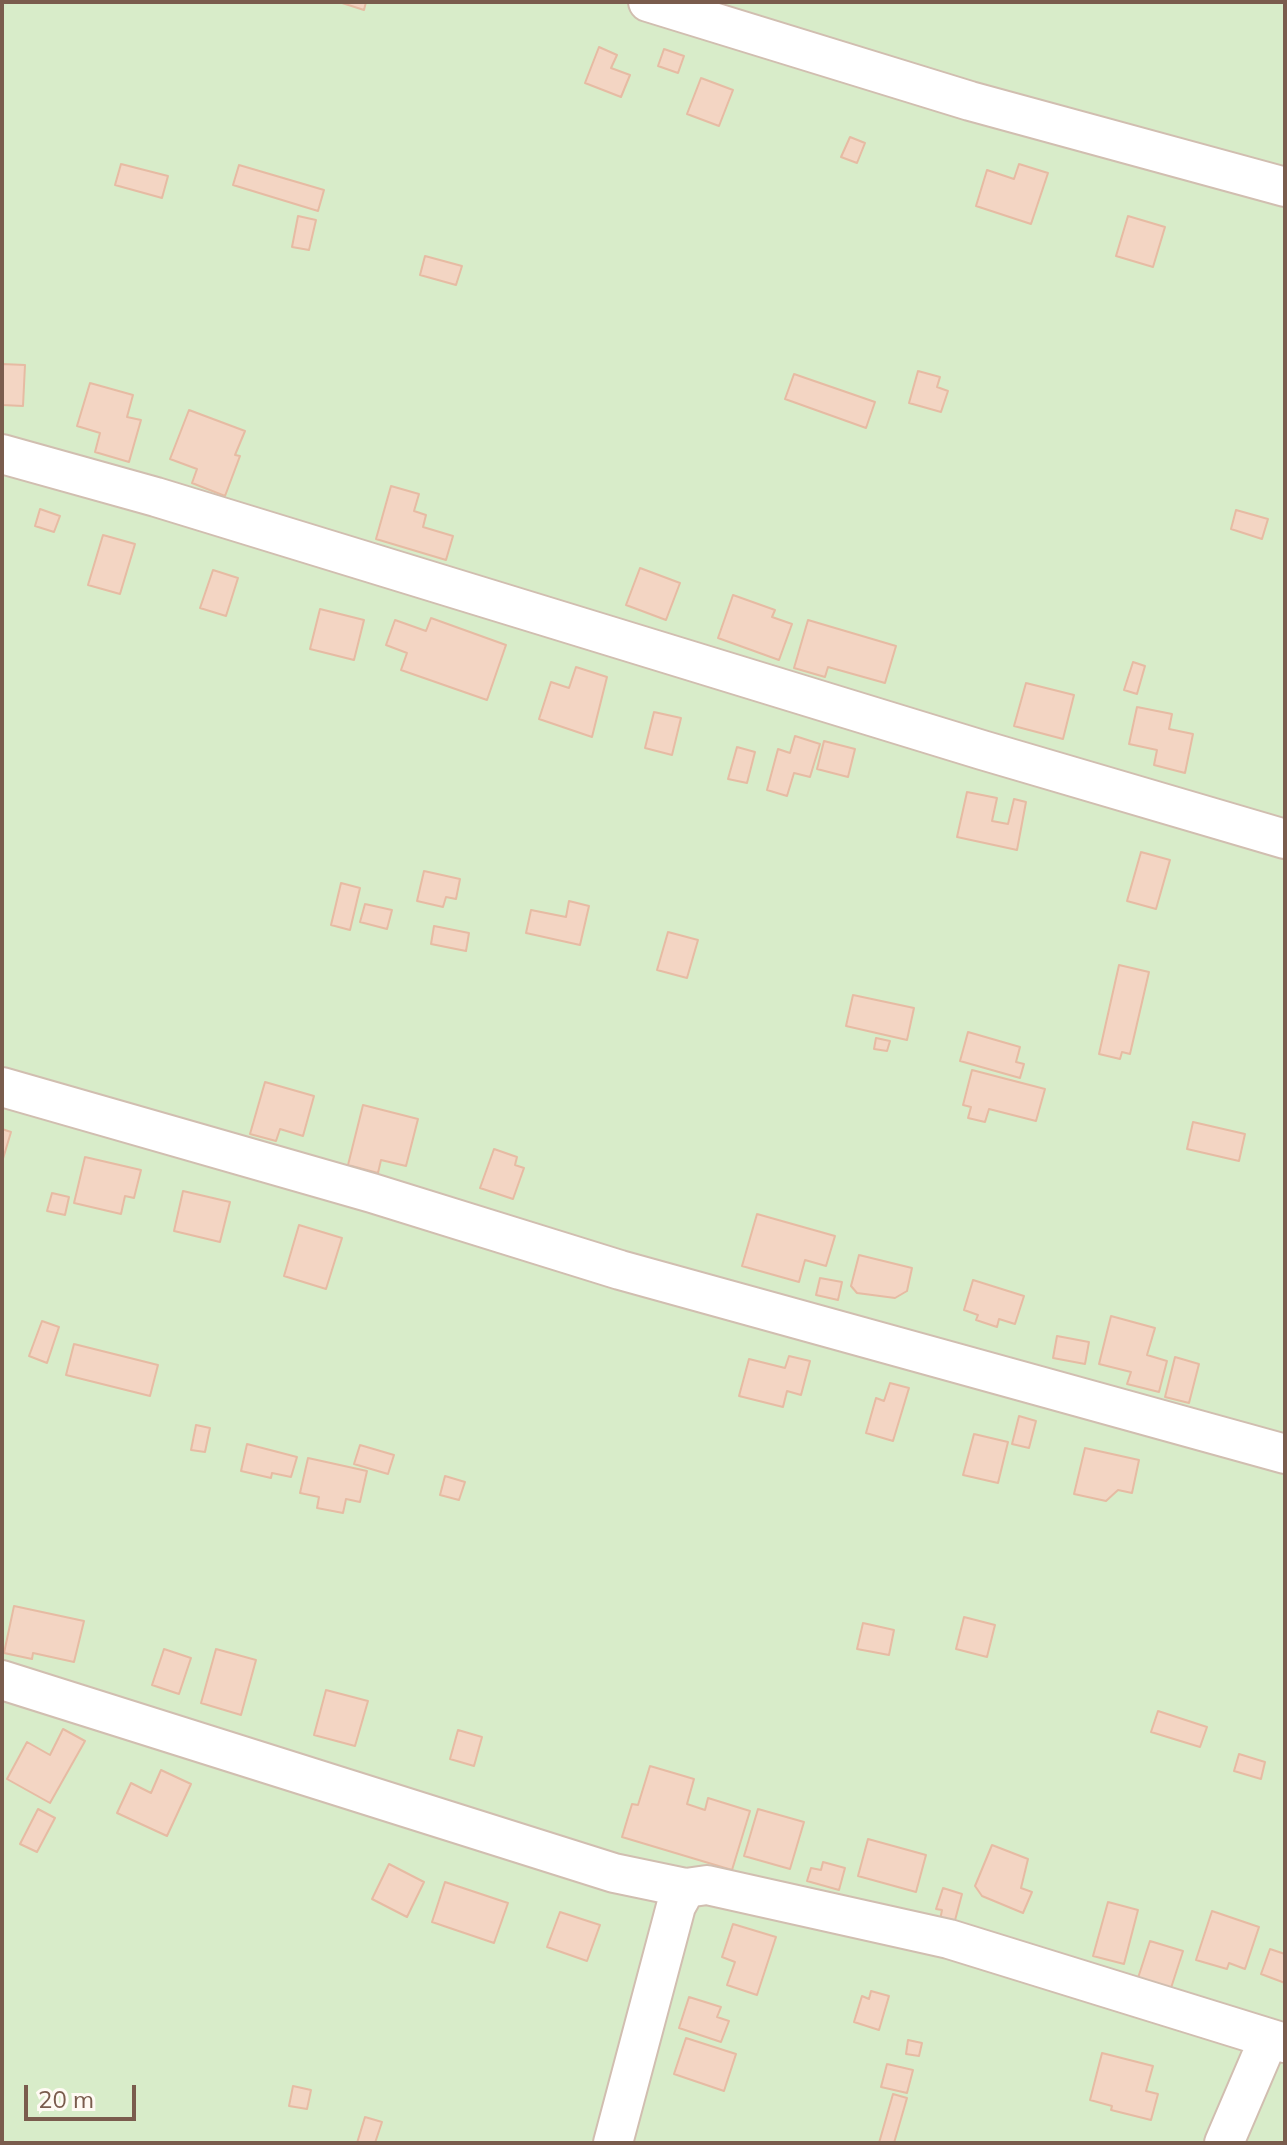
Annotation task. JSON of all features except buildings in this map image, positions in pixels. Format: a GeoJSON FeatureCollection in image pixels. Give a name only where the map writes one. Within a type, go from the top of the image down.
{"type":"FeatureCollection","features":[{"type":"Feature","properties":{"kind":"street"},"geometry":{"type":"LineString","coordinates":[[648,2],[970,101],[1285,187]]}},
{"type":"Feature","properties":{"kind":"street"},"geometry":{"type":"LineString","coordinates":[[2,454],[156,497],[982,750],[1285,839]]}},
{"type":"Feature","properties":{"kind":"street"},"geometry":{"type":"LineString","coordinates":[[2,1087],[372,1193],[620,1270],[1285,1454]]}},
{"type":"Feature","properties":{"kind":"street"},"geometry":{"type":"LineString","coordinates":[[2,1680],[614,1873],[686,1888],[707,1885],[949,1939],[1277,2040],[1224,2143]]}},
{"type":"Feature","properties":{"kind":"street"},"geometry":{"type":"LineString","coordinates":[[613,2143],[676,1906],[686,1888]]}},
{"type":"Feature","properties":{"kind":"green space"},"geometry":{"type":"Polygon","coordinates":[[[2,2],[1285,2],[1285,2143],[2,2143],[2,2]]]}}]}
